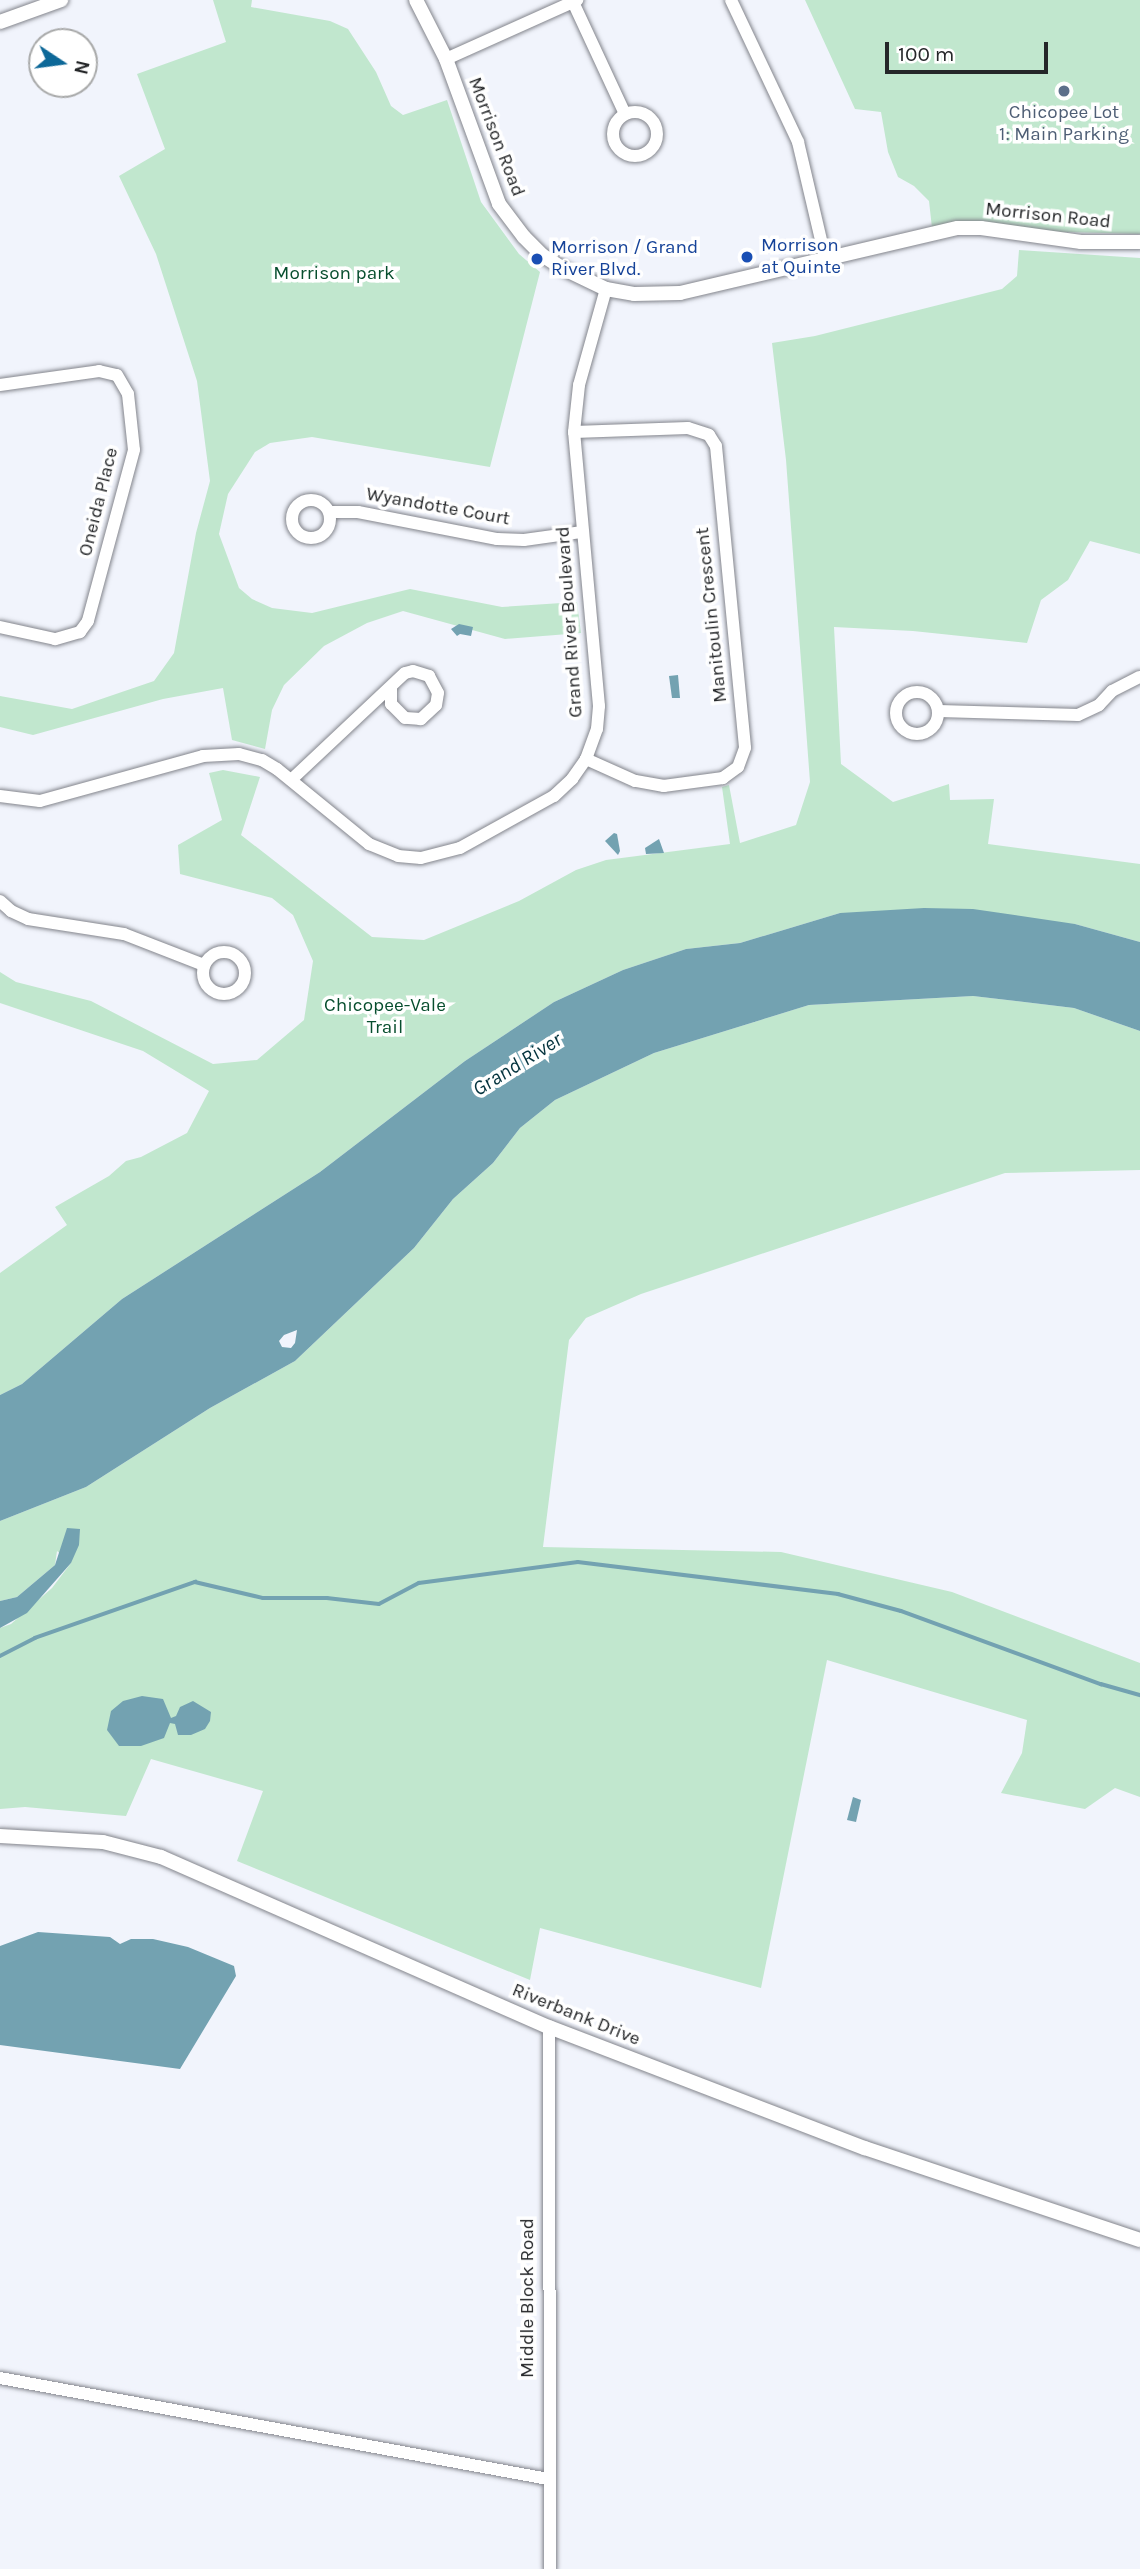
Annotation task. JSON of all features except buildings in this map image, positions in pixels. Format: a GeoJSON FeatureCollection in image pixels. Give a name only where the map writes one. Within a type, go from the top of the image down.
{"type":"FeatureCollection","features":[{"type":"Feature","properties":{"kind":"street"},"geometry":{"type":"LineString","coordinates":[[0,22],[61,0]]}},
{"type":"Feature","properties":{"kind":"street","name":"Morrison Road"},"geometry":{"type":"LineString","coordinates":[[416,0],[446,59],[490,184],[510,221],[542,254],[562,268],[606,289],[634,293],[680,293],[958,228],[993,229],[1081,242],[1140,242]]}},
{"type":"Feature","properties":{"kind":"street"},"geometry":{"type":"LineString","coordinates":[[731,0],[798,142],[825,257]]}},
{"type":"Feature","properties":{"kind":"street"},"geometry":{"type":"LineString","coordinates":[[446,59],[575,1],[625,114]]}},
{"type":"Feature","properties":{"kind":"street","name":"Grand River Boulevard"},"geometry":{"type":"LineString","coordinates":[[0,796],[40,801],[203,756],[221,754],[262,760],[291,780],[369,844],[398,856],[421,859],[460,848],[554,796],[572,779],[586,759],[597,729],[598,706],[574,432],[579,385],[606,289]]}},
{"type":"Feature","properties":{"kind":"street","name":"Oneida Place"},"geometry":{"type":"LineString","coordinates":[[0,385],[99,371],[117,375],[128,394],[134,450],[88,621],[80,632],[55,639],[0,626]]}},
{"type":"Feature","properties":{"kind":"street","name":"Manitoulin Crescent"},"geometry":{"type":"LineString","coordinates":[[574,432],[688,428],[709,435],[716,446],[745,748],[738,767],[723,778],[664,786],[635,781],[586,759]]}},
{"type":"Feature","properties":{"kind":"street","name":"Wyandotte Court"},"geometry":{"type":"LineString","coordinates":[[329,512],[358,512],[497,539],[524,540],[582,532]]}},
{"type":"Feature","properties":{"kind":"street"},"geometry":{"type":"LineString","coordinates":[[939,711],[1078,716],[1099,705],[1112,691],[1140,677]]}},
{"type":"Feature","properties":{"kind":"street"},"geometry":{"type":"LineString","coordinates":[[291,780],[378,696],[391,688]]}},
{"type":"Feature","properties":{"kind":"street"},"geometry":{"type":"LineString","coordinates":[[0,901],[11,911],[28,919],[124,934],[204,965]]}},
{"type":"Feature","properties":{"kind":"street","name":"Riverbank Drive"},"geometry":{"type":"LineString","coordinates":[[0,1836],[103,1842],[161,1857],[549,2027],[865,2147],[1140,2240]]}},
{"type":"Feature","properties":{"kind":"street","name":"Middle Block Road"},"geometry":{"type":"LineString","coordinates":[[549,2027],[550,2569]]}},
{"type":"Feature","properties":{"kind":"street"},"geometry":{"type":"LineString","coordinates":[[0,2378],[548,2479]]}},
{"type":"Feature","properties":{"kind":"green space","name":"Morrison park"},"geometry":{"type":"Polygon","coordinates":[[[213,0],[252,0],[251,7],[330,21],[348,29],[376,72],[391,106],[403,115],[447,100],[481,202],[519,254],[540,272],[490,467],[312,437],[270,443],[255,452],[228,494],[219,534],[239,588],[252,599],[272,608],[312,613],[410,589],[502,607],[577,602],[581,633],[505,639],[403,611],[367,623],[324,646],[284,685],[272,710],[265,749],[232,740],[223,688],[163,699],[33,735],[0,727],[0,696],[72,709],[154,681],[174,653],[196,533],[210,481],[197,381],[156,254],[119,176],[165,149],[137,74],[226,42],[213,0]]]}},
{"type":"Feature","properties":{"kind":"green space"},"geometry":{"type":"Polygon","coordinates":[[[805,0],[1140,0],[1140,234],[1028,231],[980,221],[932,228],[929,201],[914,186],[898,177],[888,152],[881,112],[855,109],[805,0]]]}},
{"type":"Feature","properties":{"kind":"green space","name":"Chicopee-Vale Trail"},"geometry":{"type":"Polygon","coordinates":[[[1019,250],[1140,258],[1140,554],[1090,541],[1068,580],[1041,600],[1027,643],[913,631],[834,627],[841,764],[893,802],[949,784],[950,800],[994,799],[988,844],[1140,864],[1140,942],[1075,924],[840,913],[740,943],[686,949],[623,970],[554,1002],[465,1061],[320,1172],[122,1299],[22,1384],[0,1395],[0,1273],[67,1225],[55,1207],[109,1176],[126,1161],[141,1157],[187,1133],[209,1091],[143,1051],[0,1003],[0,972],[16,982],[91,1001],[213,1064],[257,1060],[304,1020],[313,961],[293,915],[272,898],[180,874],[178,845],[222,820],[209,773],[223,770],[260,777],[241,835],[372,937],[424,940],[519,901],[576,870],[606,860],[730,844],[722,787],[729,785],[740,843],[796,825],[810,782],[786,460],[772,343],[815,336],[1002,289],[1017,276],[1019,250]]]}},
{"type":"Feature","properties":{"kind":"green space"},"geometry":{"type":"Polygon","coordinates":[[[973,996],[1074,1008],[1140,1031],[1140,1170],[1005,1173],[641,1294],[586,1318],[569,1340],[543,1547],[781,1552],[952,1592],[1140,1663],[1140,1797],[1115,1788],[1085,1809],[1001,1793],[1022,1753],[1027,1720],[827,1660],[761,1988],[540,1928],[530,1980],[237,1861],[263,1791],[151,1759],[126,1816],[25,1807],[0,1809],[0,1628],[11,1624],[52,1588],[71,1563],[57,1551],[55,1565],[17,1597],[0,1601],[0,1521],[86,1487],[210,1408],[295,1361],[414,1248],[453,1199],[493,1163],[520,1128],[555,1100],[654,1053],[809,1005],[973,996]]]}},
{"type":"Feature","properties":{"kind":"water"},"geometry":{"type":"Polygon","coordinates":[[[459,624],[473,627],[471,636],[457,636],[451,629],[459,624]]]}},
{"type":"Feature","properties":{"kind":"water"},"geometry":{"type":"Polygon","coordinates":[[[678,675],[680,698],[672,698],[669,676],[678,675]]]}},
{"type":"Feature","properties":{"kind":"water"},"geometry":{"type":"Polygon","coordinates":[[[614,833],[617,834],[620,851],[618,855],[605,841],[614,833]]]}},
{"type":"Feature","properties":{"kind":"water"},"geometry":{"type":"Polygon","coordinates":[[[659,839],[664,853],[646,854],[645,848],[659,839]]]}},
{"type":"Feature","properties":{"kind":"water","name":"Grand River"},"geometry":{"type":"Polygon","coordinates":[[[924,908],[973,909],[1075,924],[1140,942],[1140,1031],[1074,1008],[973,996],[809,1005],[654,1053],[555,1100],[520,1128],[493,1163],[453,1199],[414,1248],[295,1361],[210,1408],[86,1487],[0,1521],[0,1395],[22,1384],[122,1299],[320,1172],[465,1061],[554,1002],[623,970],[686,949],[740,943],[840,913],[924,908]],[[297,1330],[284,1335],[279,1341],[282,1347],[291,1348],[295,1343],[297,1330]]]}},
{"type":"Feature","properties":{"kind":"water"},"geometry":{"type":"Polygon","coordinates":[[[67,1528],[80,1529],[79,1545],[71,1563],[27,1613],[0,1628],[0,1601],[17,1597],[55,1565],[67,1528]]]}},
{"type":"Feature","properties":{"kind":"water"},"geometry":{"type":"Polygon","coordinates":[[[142,1696],[163,1699],[171,1718],[176,1716],[180,1707],[193,1701],[211,1712],[210,1721],[205,1729],[191,1735],[178,1735],[175,1724],[170,1723],[164,1738],[141,1746],[119,1746],[107,1730],[111,1711],[123,1701],[142,1696]]]}},
{"type":"Feature","properties":{"kind":"water"},"geometry":{"type":"Polygon","coordinates":[[[853,1797],[861,1800],[856,1822],[847,1820],[853,1797]]]}},
{"type":"Feature","properties":{"kind":"water"},"geometry":{"type":"Polygon","coordinates":[[[38,1932],[110,1937],[120,1944],[131,1939],[153,1939],[188,1947],[234,1966],[236,1976],[180,2069],[0,2045],[0,1946],[38,1932]]]}},
{"type":"Feature","properties":{"kind":"waterway"},"geometry":{"type":"LineString","coordinates":[[0,1656],[35,1638],[195,1582],[263,1598],[327,1598],[379,1604],[419,1583],[578,1562],[838,1594],[901,1611],[1101,1684],[1140,1695]]}},
{"type":"Feature","properties":{"kind":"place","name":"Chicopee Lot 1: Main Parking"},"geometry":{"type":"Point","coordinates":[1064,91]}},
{"type":"Feature","properties":{"kind":"place","name":"Morrison at Quinte"},"geometry":{"type":"Point","coordinates":[747,257]}},
{"type":"Feature","properties":{"kind":"place","name":"Morrison / Grand River Blvd."},"geometry":{"type":"Point","coordinates":[537,259]}}]}
